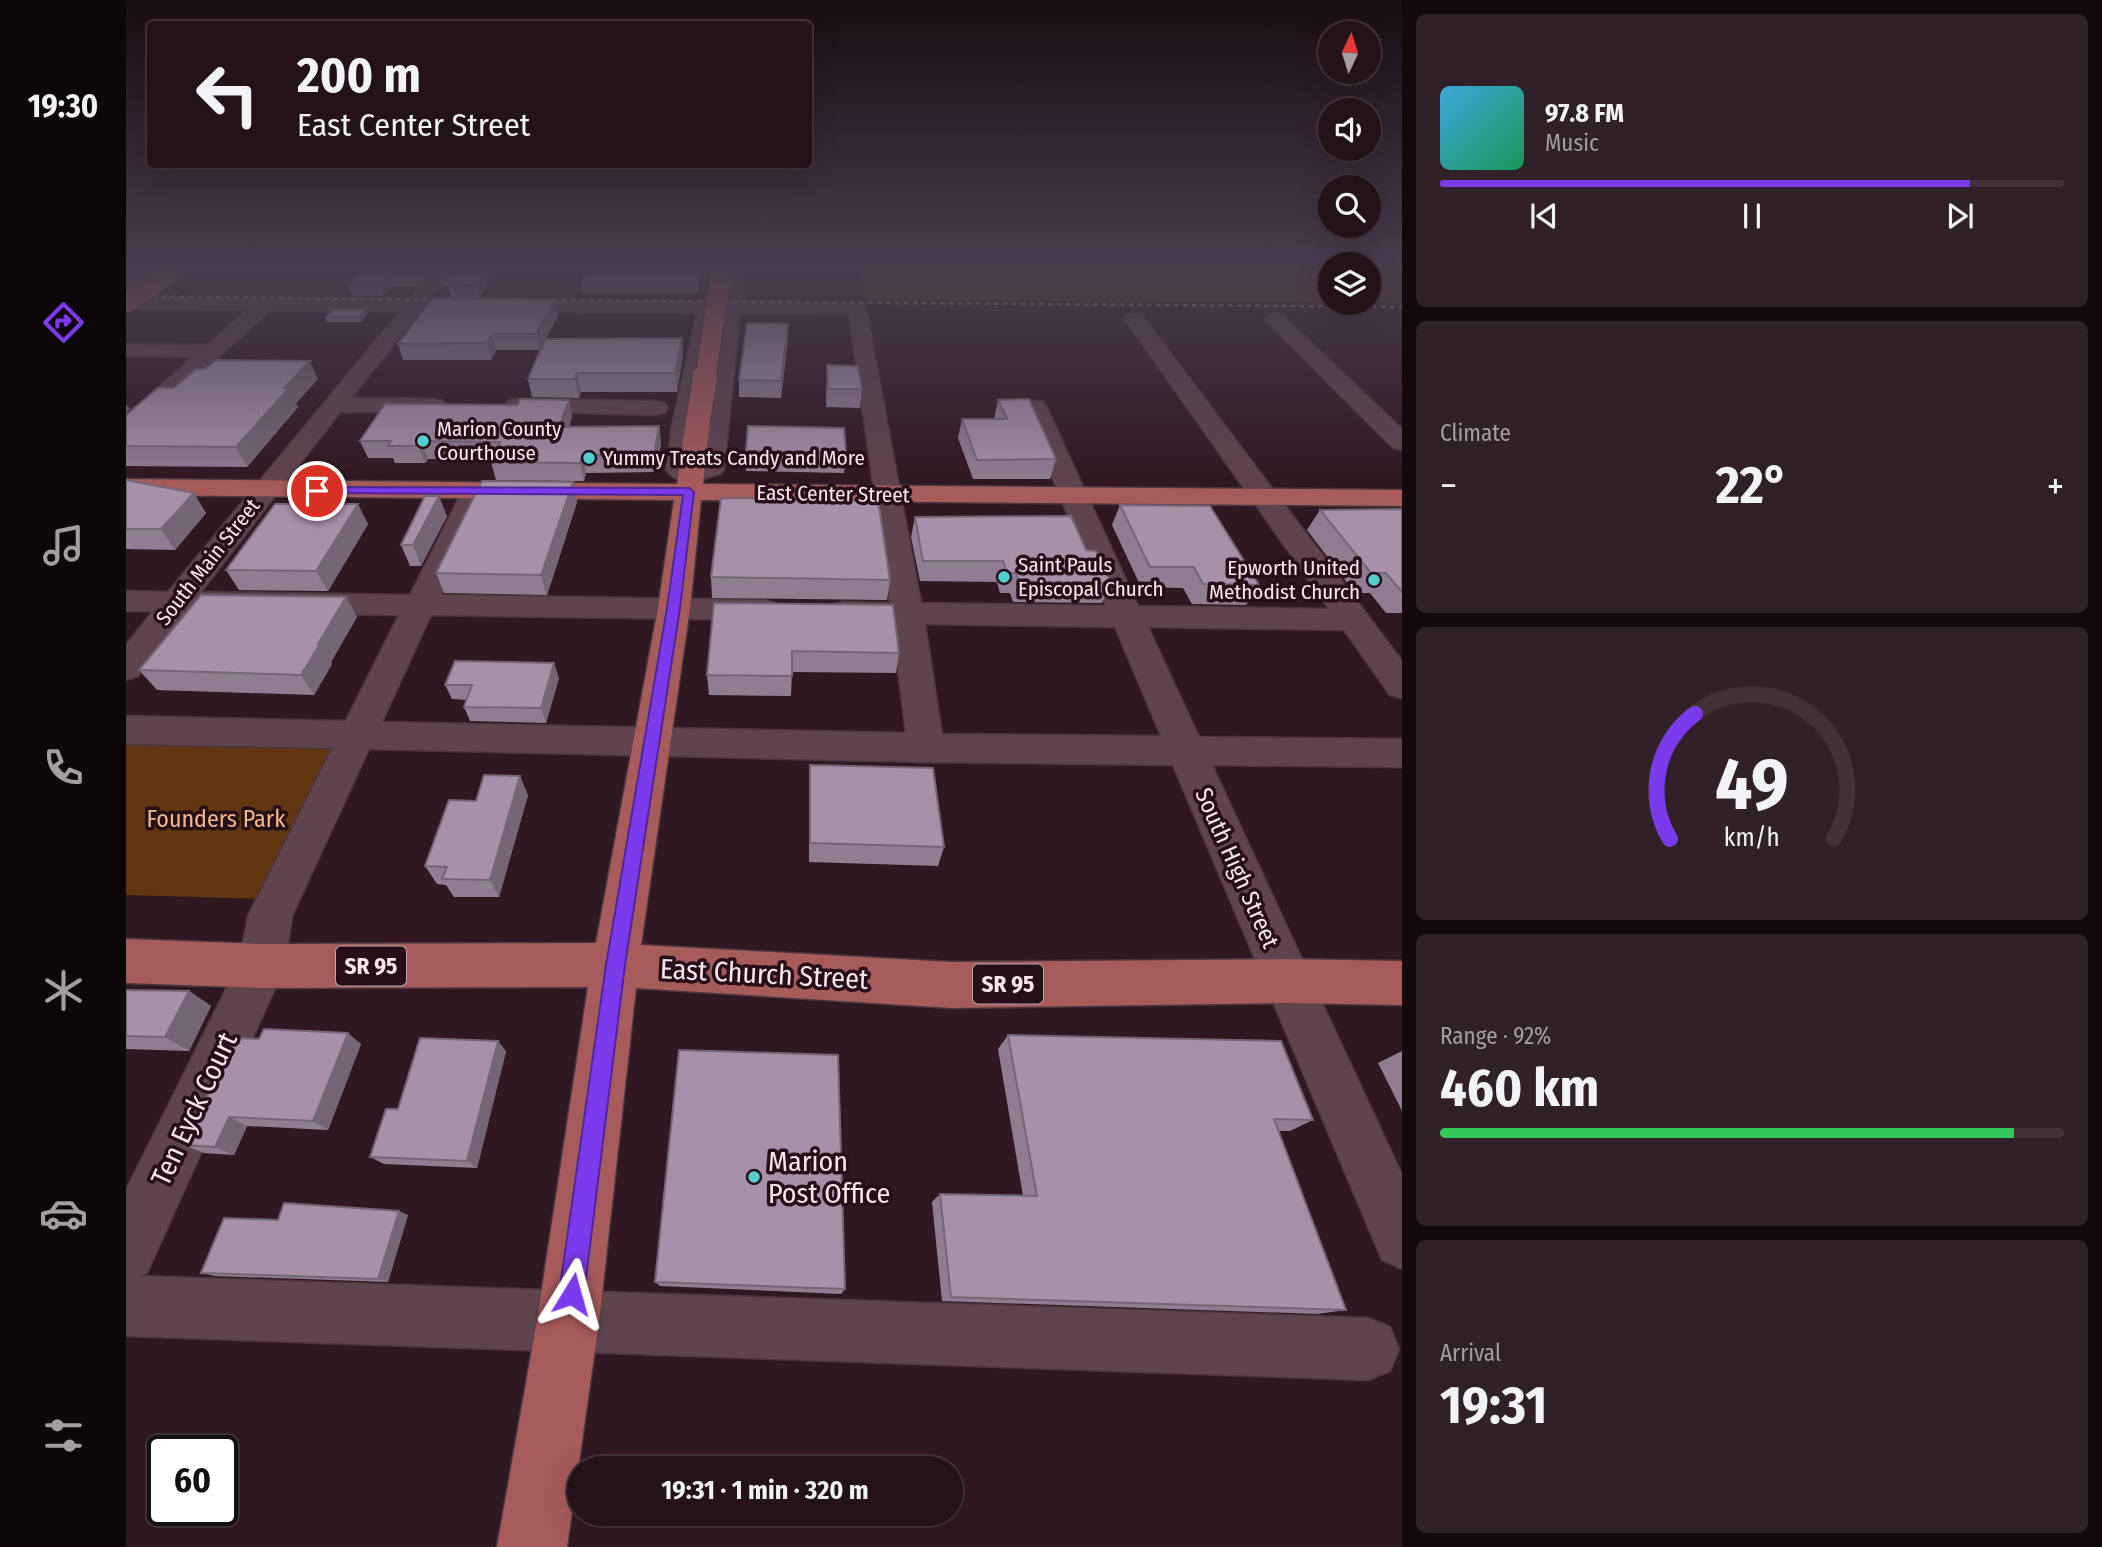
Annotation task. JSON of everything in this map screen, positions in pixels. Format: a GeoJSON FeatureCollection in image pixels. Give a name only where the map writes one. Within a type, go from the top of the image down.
{"type":"FeatureCollection","features":[{"type":"Feature","properties":{"kind":"main road"},"geometry":{"type":"LineString","coordinates":[[532,1547],[568,1321],[615,965],[674,608],[711,340]]}},
{"type":"Feature","properties":{"kind":"main road","name":"East Center Street"},"geometry":{"type":"LineString","coordinates":[[126,488],[475,492],[690,483],[887,495],[1402,498]]}},
{"type":"Feature","properties":{"kind":"main road","name":"East Church Street"},"geometry":{"type":"LineString","coordinates":[[126,961],[262,966],[615,965],[952,985],[1287,981],[1402,983]]}},
{"type":"Feature","properties":{"kind":"street"},"geometry":{"type":"LineString","coordinates":[[126,429],[225,340]]}},
{"type":"Feature","properties":{"kind":"street","name":"South Main Street"},"geometry":{"type":"LineString","coordinates":[[126,668],[264,490],[386,340]]}},
{"type":"Feature","properties":{"kind":"street"},"geometry":{"type":"LineString","coordinates":[[701,340],[684,425],[679,470],[690,483],[711,469],[728,340]]}},
{"type":"Feature","properties":{"kind":"street"},"geometry":{"type":"LineString","coordinates":[[863,340],[908,613],[926,748]]}},
{"type":"Feature","properties":{"kind":"street"},"geometry":{"type":"LineString","coordinates":[[1151,340],[1402,685]]}},
{"type":"Feature","properties":{"kind":"street"},"geometry":{"type":"LineString","coordinates":[[1297,340],[1402,443]]}},
{"type":"Feature","properties":{"kind":"street"},"geometry":{"type":"LineString","coordinates":[[126,350],[213,351]]}},
{"type":"Feature","properties":{"kind":"street"},"geometry":{"type":"LineString","coordinates":[[332,405],[454,406]]}},
{"type":"Feature","properties":{"kind":"street"},"geometry":{"type":"LineString","coordinates":[[494,406],[656,408]]}},
{"type":"Feature","properties":{"kind":"street","name":"South High Street"},"geometry":{"type":"LineString","coordinates":[[1034,407],[1402,1240]]}},
{"type":"Feature","properties":{"kind":"street","name":"Ten Eyck Court"},"geometry":{"type":"LineString","coordinates":[[126,1252],[262,966],[270,916],[475,492]]}},
{"type":"Feature","properties":{"kind":"street"},"geometry":{"type":"LineString","coordinates":[[126,601],[1353,620]]}},
{"type":"Feature","properties":{"kind":"street"},"geometry":{"type":"LineString","coordinates":[[126,730],[926,748],[1402,753]]}},
{"type":"Feature","properties":{"kind":"street"},"geometry":{"type":"LineString","coordinates":[[126,1306],[1368,1349]]}},
{"type":"Feature","properties":{"kind":"green space","name":"Founders Park"},"geometry":{"type":"Polygon","coordinates":[[[126,740],[346,744],[264,899],[126,895],[126,740]]]}},
{"type":"Feature","properties":{"kind":"building"},"geometry":{"type":"Polygon","coordinates":[[[401,340],[489,340],[487,343],[398,344],[401,340]]]}},
{"type":"Feature","properties":{"kind":"building"},"geometry":{"type":"Polygon","coordinates":[[[544,340],[682,340],[675,373],[577,373],[575,379],[528,379],[544,340]]]}},
{"type":"Feature","properties":{"kind":"building"},"geometry":{"type":"Polygon","coordinates":[[[745,340],[786,340],[781,381],[739,380],[745,340]]]}},
{"type":"Feature","properties":{"kind":"building"},"geometry":{"type":"Polygon","coordinates":[[[216,360],[310,361],[236,447],[126,446],[126,415],[158,388],[174,388],[196,369],[205,369],[216,360]]]}},
{"type":"Feature","properties":{"kind":"building"},"geometry":{"type":"Polygon","coordinates":[[[827,365],[858,366],[862,389],[828,389],[827,365]]]}},
{"type":"Feature","properties":{"kind":"building"},"geometry":{"type":"Polygon","coordinates":[[[520,399],[569,400],[559,427],[659,426],[654,455],[583,455],[580,463],[491,462],[500,442],[421,441],[418,446],[388,446],[391,441],[360,441],[385,404],[518,405],[520,399]]]}},
{"type":"Feature","properties":{"kind":"building"},"geometry":{"type":"Polygon","coordinates":[[[1029,399],[1056,459],[977,460],[962,419],[1007,419],[998,400],[1029,399]]]}},
{"type":"Feature","properties":{"kind":"building"},"geometry":{"type":"Polygon","coordinates":[[[748,426],[844,428],[846,453],[746,451],[748,426]]]}},
{"type":"Feature","properties":{"kind":"building"},"geometry":{"type":"Polygon","coordinates":[[[126,480],[194,493],[161,529],[126,529],[126,480]]]}},
{"type":"Feature","properties":{"kind":"building"},"geometry":{"type":"Polygon","coordinates":[[[482,481],[573,482],[541,575],[436,573],[482,481]]]}},
{"type":"Feature","properties":{"kind":"building"},"geometry":{"type":"Polygon","coordinates":[[[425,496],[439,496],[413,545],[401,545],[425,496]]]}},
{"type":"Feature","properties":{"kind":"building"},"geometry":{"type":"Polygon","coordinates":[[[721,498],[878,500],[890,580],[711,577],[721,498]]]}},
{"type":"Feature","properties":{"kind":"building"},"geometry":{"type":"Polygon","coordinates":[[[275,504],[358,504],[316,571],[226,570],[275,504]]]}},
{"type":"Feature","properties":{"kind":"building"},"geometry":{"type":"Polygon","coordinates":[[[1120,505],[1210,506],[1259,585],[1203,584],[1194,567],[1150,567],[1120,505]]]}},
{"type":"Feature","properties":{"kind":"building"},"geometry":{"type":"Polygon","coordinates":[[[1402,509],[1402,592],[1386,573],[1371,573],[1320,510],[1402,509]]]}},
{"type":"Feature","properties":{"kind":"building"},"geometry":{"type":"Polygon","coordinates":[[[1071,516],[1086,550],[1096,551],[1111,583],[1019,582],[1016,573],[1007,573],[1003,561],[923,561],[915,517],[1071,516]]]}},
{"type":"Feature","properties":{"kind":"building"},"geometry":{"type":"Polygon","coordinates":[[[201,595],[346,597],[301,675],[139,670],[201,595]]]}},
{"type":"Feature","properties":{"kind":"building"},"geometry":{"type":"Polygon","coordinates":[[[714,603],[893,605],[899,653],[792,651],[792,676],[707,675],[714,603]]]}},
{"type":"Feature","properties":{"kind":"building"},"geometry":{"type":"Polygon","coordinates":[[[455,661],[554,663],[541,708],[464,707],[472,685],[445,685],[455,661]]]}},
{"type":"Feature","properties":{"kind":"building"},"geometry":{"type":"Polygon","coordinates":[[[810,765],[933,768],[944,847],[810,843],[810,765]]]}},
{"type":"Feature","properties":{"kind":"building"},"geometry":{"type":"Polygon","coordinates":[[[484,775],[520,776],[490,880],[442,879],[447,867],[425,866],[449,800],[476,801],[484,775]]]}},
{"type":"Feature","properties":{"kind":"building"},"geometry":{"type":"Polygon","coordinates":[[[126,990],[189,991],[165,1037],[126,1036],[126,990]]]}},
{"type":"Feature","properties":{"kind":"building"},"geometry":{"type":"Polygon","coordinates":[[[264,1029],[348,1033],[313,1121],[229,1117],[215,1147],[184,1145],[234,1038],[259,1039],[264,1029]]]}},
{"type":"Feature","properties":{"kind":"building"},"geometry":{"type":"Polygon","coordinates":[[[1008,1035],[1281,1041],[1313,1120],[1274,1119],[1346,1310],[951,1297],[940,1194],[1037,1196],[1008,1035]]]}},
{"type":"Feature","properties":{"kind":"building"},"geometry":{"type":"Polygon","coordinates":[[[420,1038],[498,1041],[467,1161],[370,1157],[386,1109],[398,1109],[420,1038]]]}},
{"type":"Feature","properties":{"kind":"building","name":"Marion Post Office"},"geometry":{"type":"Polygon","coordinates":[[[679,1050],[838,1055],[845,1289],[655,1282],[679,1050]]]}},
{"type":"Feature","properties":{"kind":"building"},"geometry":{"type":"Polygon","coordinates":[[[284,1203],[399,1211],[378,1279],[201,1273],[224,1218],[278,1220],[284,1203]]]}},
{"type":"Feature","properties":{"kind":"place","name":"Marion County Courthouse"},"geometry":{"type":"Point","coordinates":[423,441]}},
{"type":"Feature","properties":{"kind":"place","name":"Yummy Treats Candy and More"},"geometry":{"type":"Point","coordinates":[589,458]}},
{"type":"Feature","properties":{"kind":"place","name":"Saint Pauls Episcopal Church"},"geometry":{"type":"Point","coordinates":[1004,577]}},
{"type":"Feature","properties":{"kind":"place","name":"Epworth United Methodist Church"},"geometry":{"type":"Point","coordinates":[1374,580]}},
{"type":"Feature","properties":{"kind":"place","name":"Marion Post Office"},"geometry":{"type":"Point","coordinates":[754,1177]}},
{"type":"Feature","properties":{"kind":"route"},"geometry":{"type":"LineString","coordinates":[[317,491],[689,492],[674,608],[615,965],[572,1294]]}}]}
